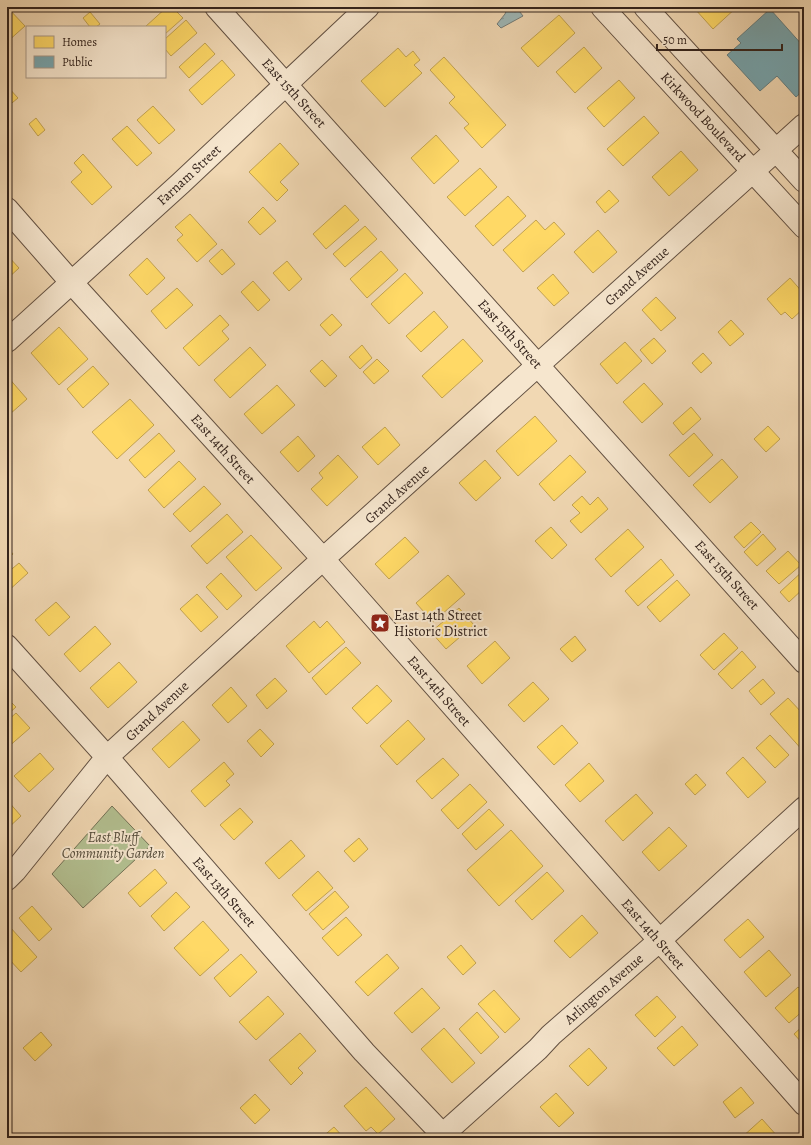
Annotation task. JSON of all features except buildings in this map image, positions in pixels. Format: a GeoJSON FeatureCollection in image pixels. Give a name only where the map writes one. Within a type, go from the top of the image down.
{"type":"FeatureCollection","features":[{"type":"Feature","properties":{"kind":"street","name":"East 15th Street"},"geometry":{"type":"LineString","coordinates":[[216,7],[804,662]]}},
{"type":"Feature","properties":{"kind":"street","name":"Farnam Street"},"geometry":{"type":"LineString","coordinates":[[7,341],[287,85],[368,7]]}},
{"type":"Feature","properties":{"kind":"street","name":"Kirkwood Boulevard"},"geometry":{"type":"LineString","coordinates":[[602,7],[804,227]]}},
{"type":"Feature","properties":{"kind":"street"},"geometry":{"type":"LineString","coordinates":[[645,7],[804,181]]}},
{"type":"Feature","properties":{"kind":"street","name":"Grand Avenue"},"geometry":{"type":"LineString","coordinates":[[7,879],[107,758],[323,559],[539,366],[753,170],[804,126]]}},
{"type":"Feature","properties":{"kind":"street","name":"East 14th Street"},"geometry":{"type":"LineString","coordinates":[[7,208],[72,282],[323,559],[804,1104]]}},
{"type":"Feature","properties":{"kind":"street","name":"East 13th Street"},"geometry":{"type":"LineString","coordinates":[[7,646],[364,1052],[441,1136]]}},
{"type":"Feature","properties":{"kind":"street","name":"Arlington Avenue"},"geometry":{"type":"LineString","coordinates":[[441,1136],[804,808]]}},
{"type":"Feature","properties":{"kind":"green space","name":"East Bluff Community Garden"},"geometry":{"type":"Polygon","coordinates":[[[112,806],[150,846],[83,908],[52,874],[112,806]]]}},
{"type":"Feature","properties":{"kind":"water"},"geometry":{"type":"Polygon","coordinates":[[[508,7],[516,7],[523,16],[501,28],[497,24],[505,14],[508,7]]]}},
{"type":"Feature","properties":{"kind":"place","name":"East 14th Street Historic District"},"geometry":{"type":"Point","coordinates":[380,623]}}]}
